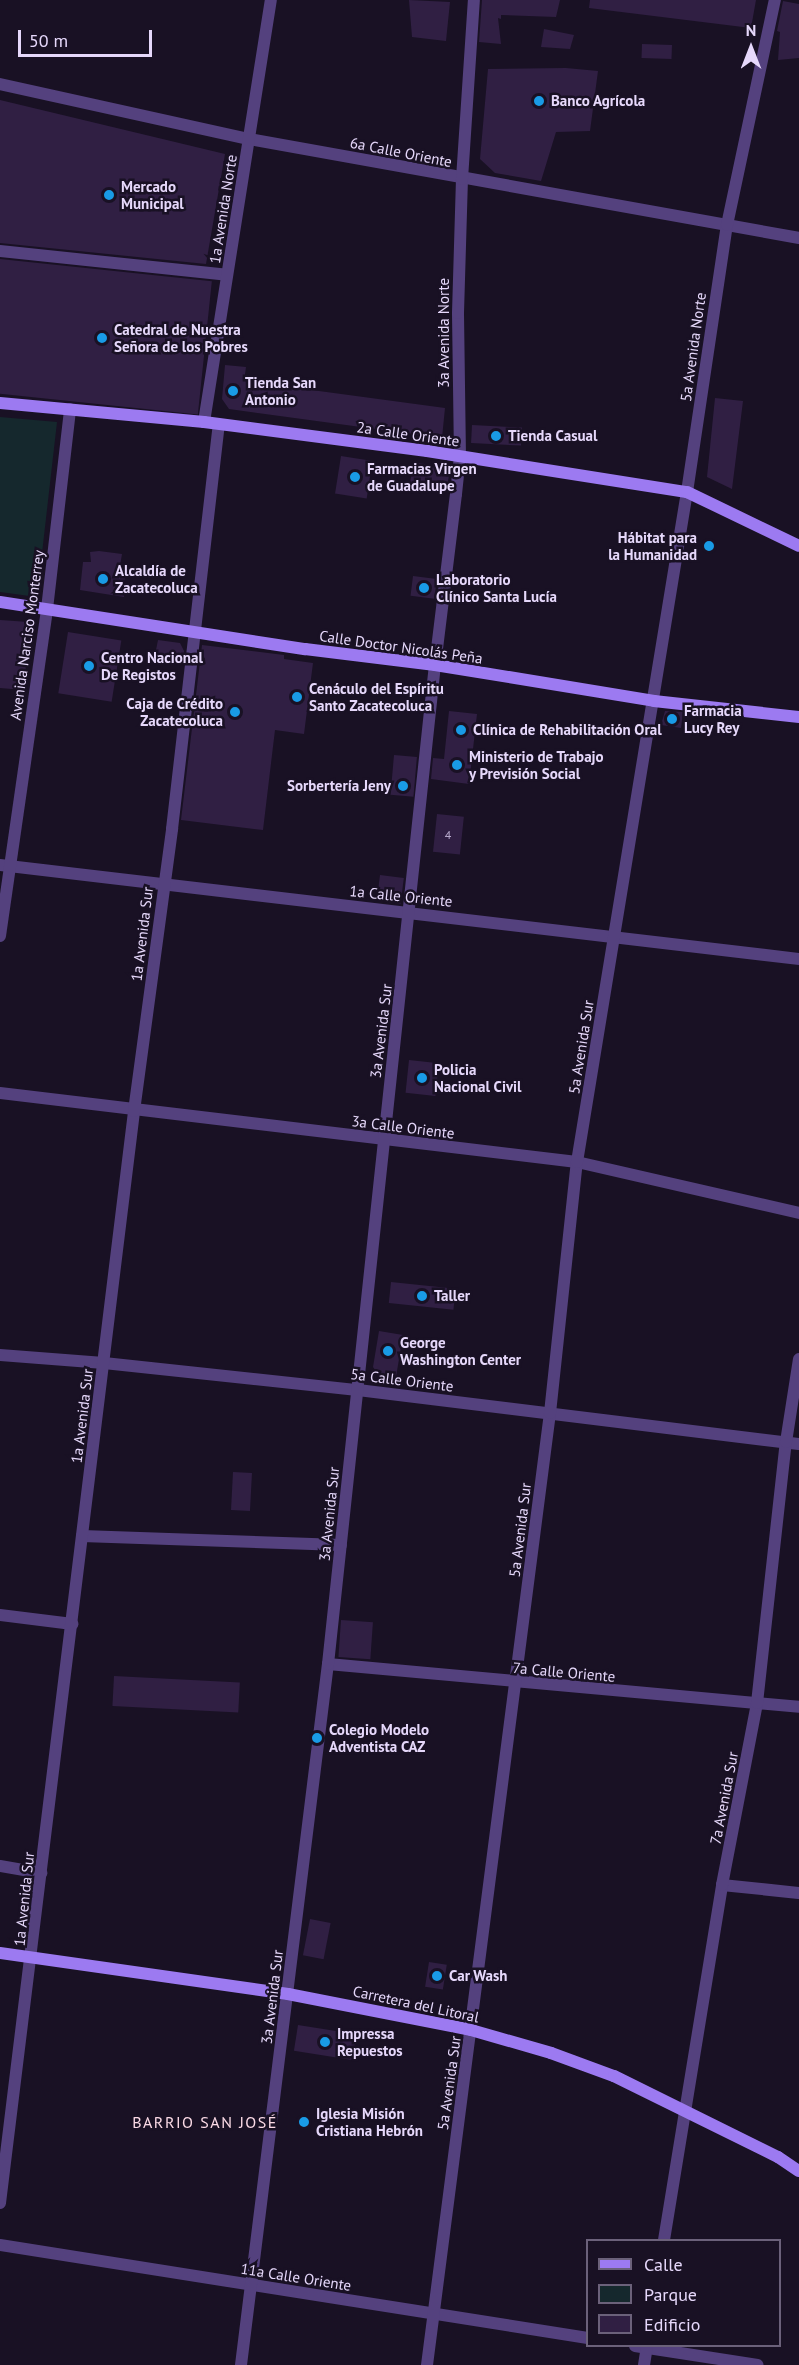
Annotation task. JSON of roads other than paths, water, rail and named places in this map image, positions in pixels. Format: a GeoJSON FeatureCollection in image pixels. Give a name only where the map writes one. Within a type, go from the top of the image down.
{"type":"FeatureCollection","features":[{"type":"Feature","properties":{"kind":"main road","name":"2a Calle Oriente"},"geometry":{"type":"LineString","coordinates":[[0,403],[204,422],[460,457],[687,492],[799,546]]}},
{"type":"Feature","properties":{"kind":"main road","name":"Calle Doctor Nicolás Peña"},"geometry":{"type":"LineString","coordinates":[[0,602],[196,633],[435,665],[654,701],[799,717]]}},
{"type":"Feature","properties":{"kind":"main road","name":"Carretera del Litoral"},"geometry":{"type":"LineString","coordinates":[[0,1953],[288,1994],[471,2030],[551,2053],[614,2076],[686,2110],[799,2171]]}},
{"type":"Feature","properties":{"kind":"street","name":"1a Avenida Norte"},"geometry":{"type":"LineString","coordinates":[[204,422],[271,0]]}},
{"type":"Feature","properties":{"kind":"street","name":"3a Avenida Norte"},"geometry":{"type":"LineString","coordinates":[[435,665],[460,457],[458,313],[462,179],[474,0]]}},
{"type":"Feature","properties":{"kind":"street","name":"5a Avenida Norte"},"geometry":{"type":"LineString","coordinates":[[654,701],[727,225],[775,0]]}},
{"type":"Feature","properties":{"kind":"street","name":"6a Calle Oriente"},"geometry":{"type":"LineString","coordinates":[[0,84],[249,139],[799,238]]}},
{"type":"Feature","properties":{"kind":"street"},"geometry":{"type":"LineString","coordinates":[[0,251],[227,275]]}},
{"type":"Feature","properties":{"kind":"street","name":"Avenida Narciso Monterrey"},"geometry":{"type":"LineString","coordinates":[[0,936],[5,866],[47,609],[70,409]]}},
{"type":"Feature","properties":{"kind":"street"},"geometry":{"type":"LineString","coordinates":[[196,633],[219,425]]}},
{"type":"Feature","properties":{"kind":"street","name":"1a Avenida Sur"},"geometry":{"type":"LineString","coordinates":[[0,2203],[32,1958],[134,1111],[196,633]]}},
{"type":"Feature","properties":{"kind":"street","name":"3a Avenida Sur"},"geometry":{"type":"LineString","coordinates":[[241,2365],[328,1664],[435,665]]}},
{"type":"Feature","properties":{"kind":"street","name":"5a Avenida Sur"},"geometry":{"type":"LineString","coordinates":[[427,2365],[550,1413],[577,1162],[654,701]]}},
{"type":"Feature","properties":{"kind":"street","name":"1a Calle Oriente"},"geometry":{"type":"LineString","coordinates":[[5,866],[799,959]]}},
{"type":"Feature","properties":{"kind":"street","name":"3a Calle Oriente"},"geometry":{"type":"LineString","coordinates":[[0,1093],[134,1111],[577,1162],[799,1213]]}},
{"type":"Feature","properties":{"kind":"street","name":"5a Calle Oriente"},"geometry":{"type":"LineString","coordinates":[[0,1355],[104,1363],[358,1390],[799,1443]]}},
{"type":"Feature","properties":{"kind":"street","name":"7a Avenida Sur"},"geometry":{"type":"LineString","coordinates":[[664,2239],[722,1886],[757,1703],[786,1442],[799,1359]]}},
{"type":"Feature","properties":{"kind":"street"},"geometry":{"type":"LineString","coordinates":[[82,1536],[341,1545]]}},
{"type":"Feature","properties":{"kind":"street"},"geometry":{"type":"LineString","coordinates":[[0,1615],[72,1624]]}},
{"type":"Feature","properties":{"kind":"street","name":"7a Calle Oriente"},"geometry":{"type":"LineString","coordinates":[[328,1664],[799,1707]]}},
{"type":"Feature","properties":{"kind":"street"},"geometry":{"type":"LineString","coordinates":[[0,1866],[41,1873]]}},
{"type":"Feature","properties":{"kind":"street"},"geometry":{"type":"LineString","coordinates":[[722,1886],[799,1893]]}},
{"type":"Feature","properties":{"kind":"street","name":"11a Calle Oriente"},"geometry":{"type":"LineString","coordinates":[[0,2245],[586,2338]]}},
{"type":"Feature","properties":{"kind":"street"},"geometry":{"type":"LineString","coordinates":[[643,2347],[644,2365]]}},
{"type":"Feature","properties":{"kind":"street"},"geometry":{"type":"LineString","coordinates":[[649,2347],[758,2365]]}},
{"type":"Feature","properties":{"kind":"place","name":"Banco Agrícola"},"geometry":{"type":"Point","coordinates":[539,101]}},
{"type":"Feature","properties":{"kind":"place","name":"Mercado Municipal"},"geometry":{"type":"Point","coordinates":[109,195]}},
{"type":"Feature","properties":{"kind":"place","name":"Catedral de Nuestra Señora de los Pobres"},"geometry":{"type":"Point","coordinates":[102,338]}},
{"type":"Feature","properties":{"kind":"place","name":"Tienda San Antonio"},"geometry":{"type":"Point","coordinates":[233,391]}},
{"type":"Feature","properties":{"kind":"place","name":"Tienda Casual"},"geometry":{"type":"Point","coordinates":[496,436]}},
{"type":"Feature","properties":{"kind":"place","name":"Farmacias Virgen de Guadalupe"},"geometry":{"type":"Point","coordinates":[355,477]}},
{"type":"Feature","properties":{"kind":"place","name":"Hábitat para la Humanidad"},"geometry":{"type":"Point","coordinates":[709,546]}},
{"type":"Feature","properties":{"kind":"place","name":"Alcaldía de Zacatecoluca"},"geometry":{"type":"Point","coordinates":[103,579]}},
{"type":"Feature","properties":{"kind":"place","name":"Laboratorio Clínico Santa Lucía"},"geometry":{"type":"Point","coordinates":[424,588]}},
{"type":"Feature","properties":{"kind":"place","name":"Centro Nacional De Registos"},"geometry":{"type":"Point","coordinates":[89,666]}},
{"type":"Feature","properties":{"kind":"place","name":"Cenáculo del Espíritu Santo Zacatecoluca"},"geometry":{"type":"Point","coordinates":[297,697]}},
{"type":"Feature","properties":{"kind":"place","name":"Caja de Crédito Zacatecoluca"},"geometry":{"type":"Point","coordinates":[235,712]}},
{"type":"Feature","properties":{"kind":"place","name":"Farmacia Lucy Rey"},"geometry":{"type":"Point","coordinates":[672,719]}},
{"type":"Feature","properties":{"kind":"place","name":"Clínica de Rehabilitación Oral"},"geometry":{"type":"Point","coordinates":[461,730]}},
{"type":"Feature","properties":{"kind":"place","name":"Ministerio de Trabajo y Previsión Social"},"geometry":{"type":"Point","coordinates":[457,765]}},
{"type":"Feature","properties":{"kind":"place","name":"Sorbertería Jeny"},"geometry":{"type":"Point","coordinates":[403,786]}},
{"type":"Feature","properties":{"kind":"place","name":"Policia Nacional Civil"},"geometry":{"type":"Point","coordinates":[422,1078]}},
{"type":"Feature","properties":{"kind":"place","name":"Taller"},"geometry":{"type":"Point","coordinates":[422,1296]}},
{"type":"Feature","properties":{"kind":"place","name":"George Washington Center"},"geometry":{"type":"Point","coordinates":[388,1351]}},
{"type":"Feature","properties":{"kind":"place","name":"Colegio Modelo Adventista CAZ"},"geometry":{"type":"Point","coordinates":[317,1738]}},
{"type":"Feature","properties":{"kind":"place","name":"Car Wash"},"geometry":{"type":"Point","coordinates":[437,1976]}},
{"type":"Feature","properties":{"kind":"place","name":"Impressa Repuestos"},"geometry":{"type":"Point","coordinates":[325,2042]}},
{"type":"Feature","properties":{"kind":"place","name":"Iglesia Misión Cristiana Hebrón"},"geometry":{"type":"Point","coordinates":[304,2122]}},
{"type":"Feature","properties":{"kind":"district","name":"BARRIO SAN JOSÉ"},"geometry":{"type":"Point","coordinates":[205,2122]}}]}
